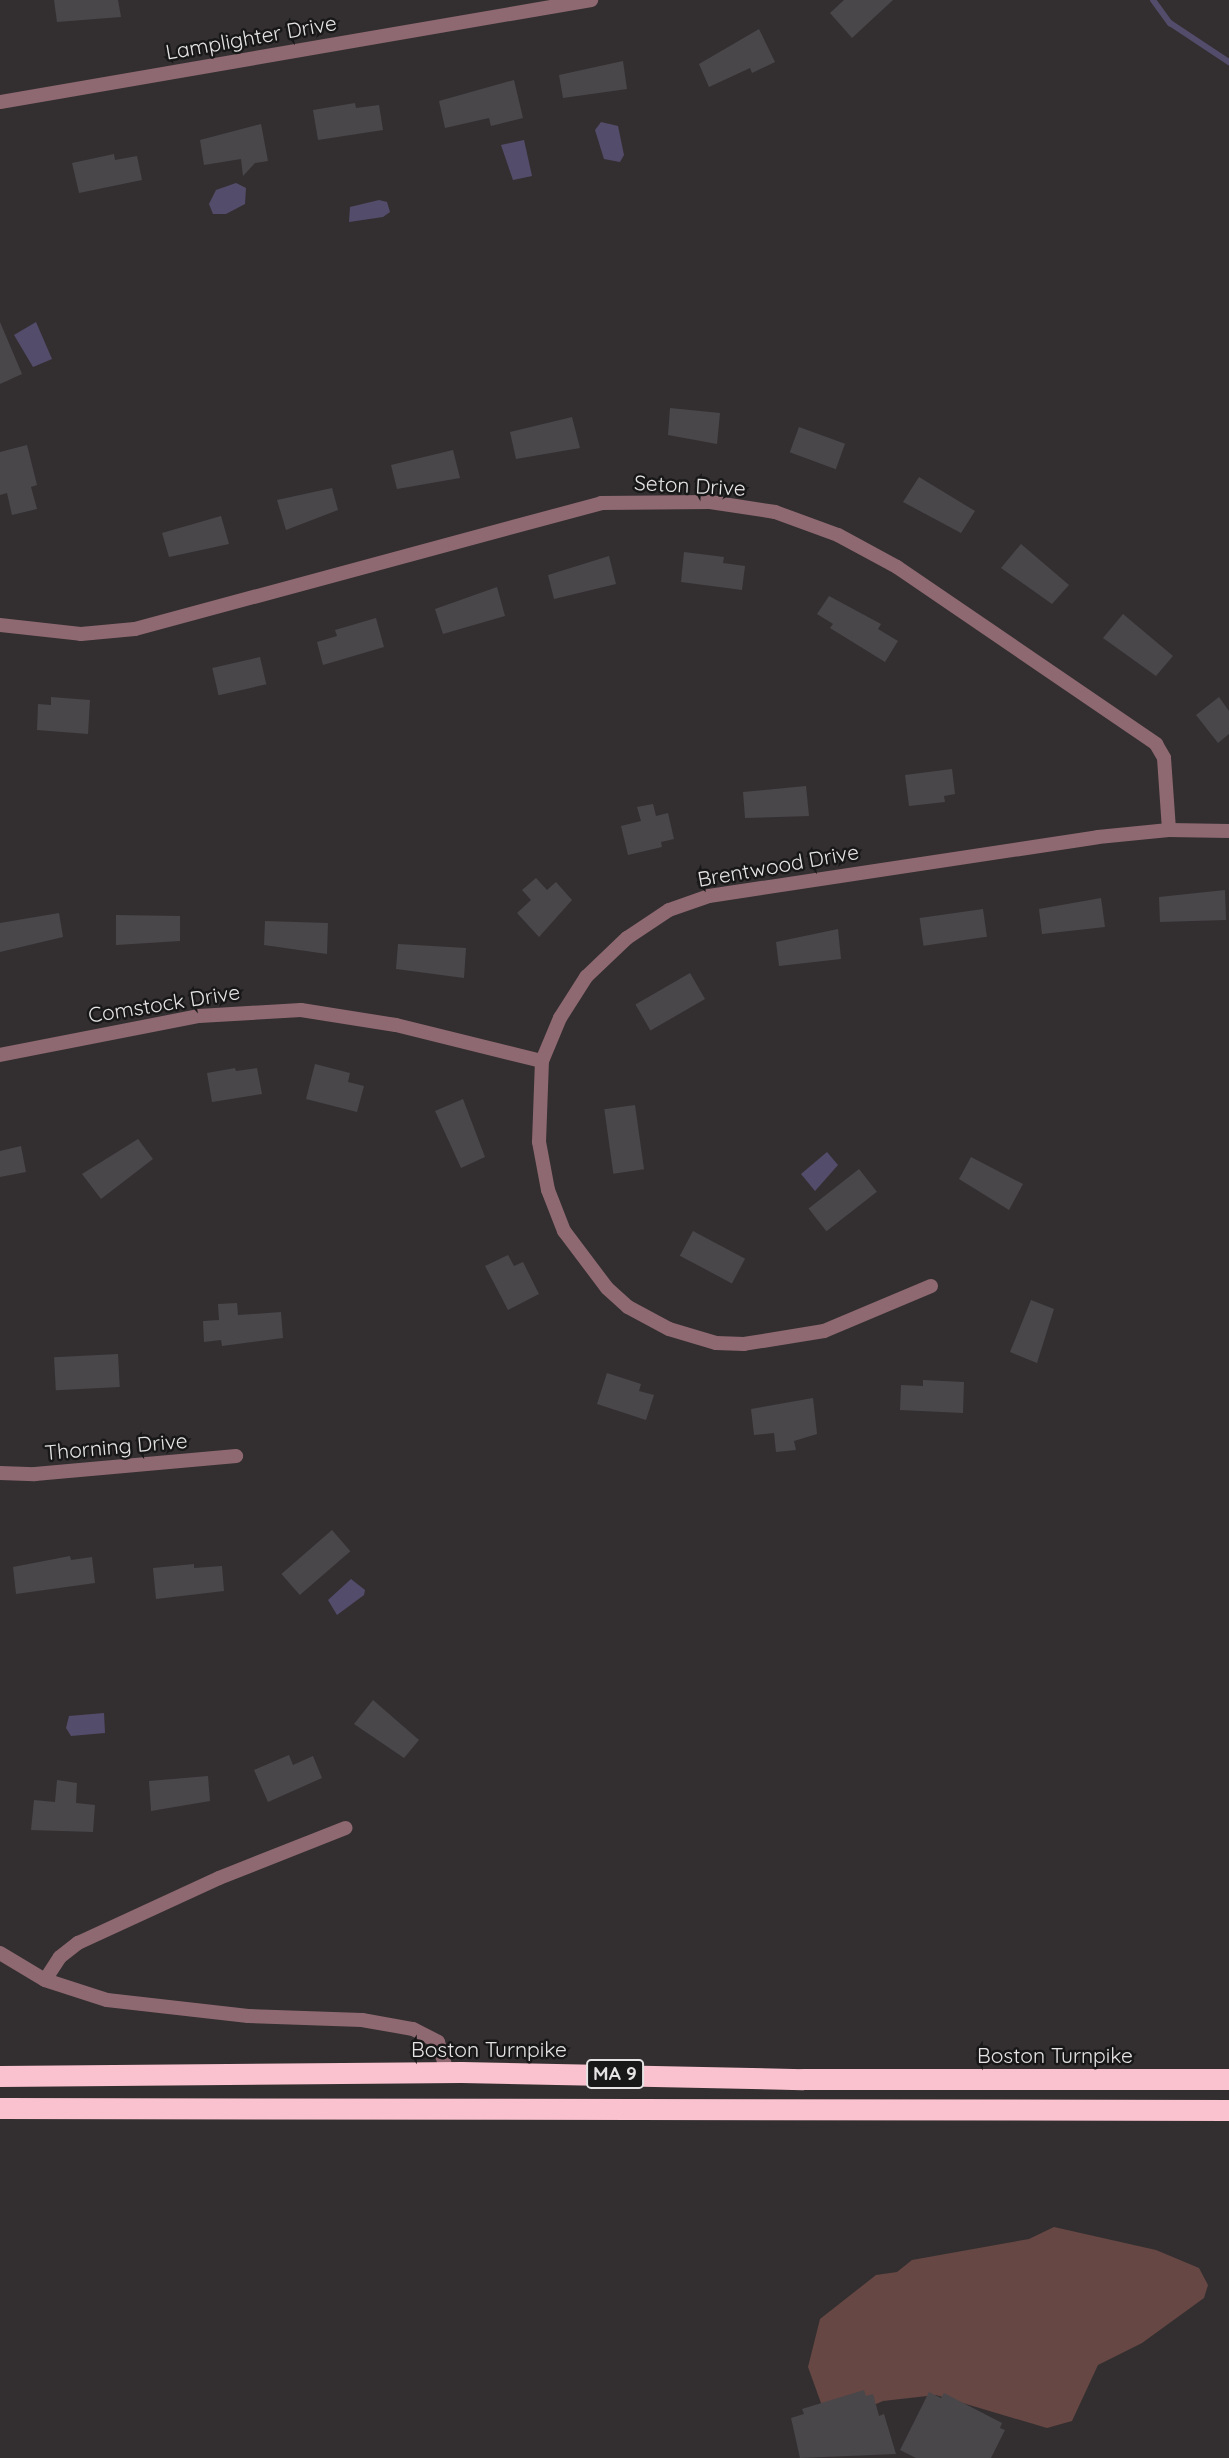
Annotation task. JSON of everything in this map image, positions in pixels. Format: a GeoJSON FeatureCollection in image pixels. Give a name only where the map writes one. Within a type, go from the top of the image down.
{"type":"FeatureCollection","features":[{"type":"Feature","properties":{"kind":"highway","name":"Boston Turnpike"},"geometry":{"type":"LineString","coordinates":[[0,2076],[447,2072],[1229,2080]]}},
{"type":"Feature","properties":{"kind":"highway","name":"MA 9"},"geometry":{"type":"LineString","coordinates":[[0,2108],[1229,2110]]}},
{"type":"Feature","properties":{"kind":"street","name":"Lamplighter Drive"},"geometry":{"type":"LineString","coordinates":[[0,102],[591,0]]}},
{"type":"Feature","properties":{"kind":"street","name":"Seton Drive"},"geometry":{"type":"LineString","coordinates":[[0,625],[81,634],[135,629],[601,503],[699,502],[775,512],[838,534],[897,567],[1156,744],[1164,758],[1170,830]]}},
{"type":"Feature","properties":{"kind":"street","name":"Brentwood Drive"},"geometry":{"type":"LineString","coordinates":[[931,1286],[824,1331],[773,1342],[716,1343],[650,1320],[594,1273],[555,1210],[539,1142],[541,1061],[560,1018],[586,976],[627,937],[669,911],[709,896],[779,882],[1170,830],[1229,831]]}},
{"type":"Feature","properties":{"kind":"street","name":"Comstock Drive"},"geometry":{"type":"LineString","coordinates":[[0,1055],[199,1016],[301,1010],[396,1025],[541,1061]]}},
{"type":"Feature","properties":{"kind":"street","name":"Thorning Drive"},"geometry":{"type":"LineString","coordinates":[[0,1473],[35,1474],[236,1456]]}},
{"type":"Feature","properties":{"kind":"street"},"geometry":{"type":"LineString","coordinates":[[45,1980],[60,1957],[78,1943],[219,1878],[345,1828]]}},
{"type":"Feature","properties":{"kind":"street"},"geometry":{"type":"LineString","coordinates":[[0,1953],[45,1980],[107,2000],[168,2009],[362,2020],[413,2029],[438,2042],[447,2072]]}},
{"type":"Feature","properties":{"kind":"shaded area"},"geometry":{"type":"Polygon","coordinates":[[[601,122],[618,126],[624,155],[620,162],[604,159],[595,130],[601,122]]]}},
{"type":"Feature","properties":{"kind":"shaded area"},"geometry":{"type":"Polygon","coordinates":[[[524,140],[532,176],[513,180],[501,145],[524,140]]]}},
{"type":"Feature","properties":{"kind":"shaded area"},"geometry":{"type":"Polygon","coordinates":[[[236,183],[246,188],[245,204],[226,214],[213,214],[209,204],[216,190],[236,183]]]}},
{"type":"Feature","properties":{"kind":"shaded area"},"geometry":{"type":"Polygon","coordinates":[[[379,200],[387,202],[390,212],[383,217],[349,222],[350,207],[379,200]]]}},
{"type":"Feature","properties":{"kind":"shaded area"},"geometry":{"type":"Polygon","coordinates":[[[36,322],[52,359],[33,367],[14,335],[36,322]]]}},
{"type":"Feature","properties":{"kind":"shaded area"},"geometry":{"type":"Polygon","coordinates":[[[827,1152],[838,1165],[815,1191],[801,1174],[827,1152]]]}},
{"type":"Feature","properties":{"kind":"shaded area"},"geometry":{"type":"Polygon","coordinates":[[[351,1579],[365,1590],[364,1595],[337,1615],[328,1600],[351,1579]]]}},
{"type":"Feature","properties":{"kind":"shaded area"},"geometry":{"type":"Polygon","coordinates":[[[104,1713],[105,1733],[71,1736],[66,1728],[69,1716],[104,1713]]]}},
{"type":"Feature","properties":{"kind":"shaded area"},"geometry":{"type":"Polygon","coordinates":[[[1054,2227],[1156,2250],[1199,2268],[1208,2285],[1204,2298],[1142,2343],[1098,2365],[1072,2421],[1047,2428],[936,2395],[883,2401],[843,2418],[821,2403],[808,2367],[820,2319],[876,2275],[897,2272],[912,2260],[1029,2239],[1054,2227]]]}},
{"type":"Feature","properties":{"kind":"building"},"geometry":{"type":"Polygon","coordinates":[[[54,0],[118,0],[121,17],[57,22],[54,0]]]}},
{"type":"Feature","properties":{"kind":"building"},"geometry":{"type":"Polygon","coordinates":[[[844,0],[893,0],[852,38],[830,13],[844,0]]]}},
{"type":"Feature","properties":{"kind":"building"},"geometry":{"type":"Polygon","coordinates":[[[759,29],[775,62],[752,73],[750,68],[709,87],[699,64],[759,29]]]}},
{"type":"Feature","properties":{"kind":"building"},"geometry":{"type":"Polygon","coordinates":[[[623,61],[627,89],[563,98],[559,75],[623,61]]]}},
{"type":"Feature","properties":{"kind":"building"},"geometry":{"type":"Polygon","coordinates":[[[514,80],[523,118],[491,126],[489,118],[445,128],[439,101],[514,80]]]}},
{"type":"Feature","properties":{"kind":"building"},"geometry":{"type":"Polygon","coordinates":[[[355,103],[356,108],[379,105],[383,130],[318,140],[313,110],[355,103]]]}},
{"type":"Feature","properties":{"kind":"building"},"geometry":{"type":"Polygon","coordinates":[[[261,124],[268,161],[255,163],[243,176],[241,159],[204,165],[200,140],[261,124]]]}},
{"type":"Feature","properties":{"kind":"building"},"geometry":{"type":"Polygon","coordinates":[[[114,154],[115,160],[137,156],[142,180],[79,193],[72,163],[114,154]]]}},
{"type":"Feature","properties":{"kind":"building"},"geometry":{"type":"Polygon","coordinates":[[[0,322],[22,374],[0,384],[0,322]]]}},
{"type":"Feature","properties":{"kind":"building"},"geometry":{"type":"Polygon","coordinates":[[[670,408],[720,413],[717,444],[668,435],[670,408]]]}},
{"type":"Feature","properties":{"kind":"building"},"geometry":{"type":"Polygon","coordinates":[[[572,417],[580,448],[516,459],[510,432],[572,417]]]}},
{"type":"Feature","properties":{"kind":"building"},"geometry":{"type":"Polygon","coordinates":[[[799,427],[845,444],[836,469],[790,452],[799,427]]]}},
{"type":"Feature","properties":{"kind":"building"},"geometry":{"type":"Polygon","coordinates":[[[27,445],[37,485],[31,487],[37,509],[12,515],[7,493],[0,495],[0,452],[27,445]]]}},
{"type":"Feature","properties":{"kind":"building"},"geometry":{"type":"Polygon","coordinates":[[[453,450],[460,478],[397,489],[391,465],[453,450]]]}},
{"type":"Feature","properties":{"kind":"building"},"geometry":{"type":"Polygon","coordinates":[[[919,477],[975,511],[961,533],[903,502],[919,477]]]}},
{"type":"Feature","properties":{"kind":"building"},"geometry":{"type":"Polygon","coordinates":[[[332,488],[338,510],[286,530],[277,500],[332,488]]]}},
{"type":"Feature","properties":{"kind":"building"},"geometry":{"type":"Polygon","coordinates":[[[221,516],[229,544],[169,557],[162,533],[221,516]]]}},
{"type":"Feature","properties":{"kind":"building"},"geometry":{"type":"Polygon","coordinates":[[[1021,544],[1069,585],[1052,604],[1001,568],[1021,544]]]}},
{"type":"Feature","properties":{"kind":"building"},"geometry":{"type":"Polygon","coordinates":[[[684,552],[724,557],[723,563],[745,566],[742,590],[681,582],[684,552]]]}},
{"type":"Feature","properties":{"kind":"building"},"geometry":{"type":"Polygon","coordinates":[[[609,556],[616,584],[554,599],[548,575],[609,556]]]}},
{"type":"Feature","properties":{"kind":"building"},"geometry":{"type":"Polygon","coordinates":[[[497,587],[505,616],[443,634],[435,609],[497,587]]]}},
{"type":"Feature","properties":{"kind":"building"},"geometry":{"type":"Polygon","coordinates":[[[829,596],[881,624],[878,629],[898,641],[885,662],[830,628],[833,624],[817,614],[829,596]]]}},
{"type":"Feature","properties":{"kind":"building"},"geometry":{"type":"Polygon","coordinates":[[[1123,614],[1173,656],[1156,676],[1103,638],[1123,614]]]}},
{"type":"Feature","properties":{"kind":"building"},"geometry":{"type":"Polygon","coordinates":[[[376,618],[384,647],[323,665],[317,642],[337,636],[335,630],[376,618]]]}},
{"type":"Feature","properties":{"kind":"building"},"geometry":{"type":"Polygon","coordinates":[[[260,657],[266,684],[219,695],[212,668],[260,657]]]}},
{"type":"Feature","properties":{"kind":"building"},"geometry":{"type":"Polygon","coordinates":[[[51,697],[90,700],[88,734],[37,730],[38,704],[51,705],[51,697]]]}},
{"type":"Feature","properties":{"kind":"building"},"geometry":{"type":"Polygon","coordinates":[[[1219,697],[1229,711],[1229,734],[1218,743],[1196,715],[1219,697]]]}},
{"type":"Feature","properties":{"kind":"building"},"geometry":{"type":"Polygon","coordinates":[[[952,769],[955,794],[944,796],[945,802],[909,806],[905,775],[952,769]]]}},
{"type":"Feature","properties":{"kind":"building"},"geometry":{"type":"Polygon","coordinates":[[[806,786],[809,816],[745,818],[743,792],[806,786]]]}},
{"type":"Feature","properties":{"kind":"building"},"geometry":{"type":"Polygon","coordinates":[[[653,804],[656,816],[668,813],[674,839],[661,842],[662,847],[628,855],[621,826],[641,821],[637,807],[653,804]]]}},
{"type":"Feature","properties":{"kind":"building"},"geometry":{"type":"Polygon","coordinates":[[[536,878],[547,890],[556,882],[572,900],[539,937],[517,913],[531,900],[522,890],[536,878]]]}},
{"type":"Feature","properties":{"kind":"building"},"geometry":{"type":"Polygon","coordinates":[[[1225,890],[1226,920],[1160,922],[1159,897],[1225,890]]]}},
{"type":"Feature","properties":{"kind":"building"},"geometry":{"type":"Polygon","coordinates":[[[1101,898],[1105,927],[1042,934],[1039,909],[1101,898]]]}},
{"type":"Feature","properties":{"kind":"building"},"geometry":{"type":"Polygon","coordinates":[[[983,909],[987,937],[924,946],[920,918],[983,909]]]}},
{"type":"Feature","properties":{"kind":"building"},"geometry":{"type":"Polygon","coordinates":[[[59,913],[63,937],[0,952],[0,923],[59,913]]]}},
{"type":"Feature","properties":{"kind":"building"},"geometry":{"type":"Polygon","coordinates":[[[116,915],[180,916],[180,941],[116,945],[116,915]]]}},
{"type":"Feature","properties":{"kind":"building"},"geometry":{"type":"Polygon","coordinates":[[[265,921],[328,923],[327,954],[264,945],[265,921]]]}},
{"type":"Feature","properties":{"kind":"building"},"geometry":{"type":"Polygon","coordinates":[[[838,929],[841,959],[779,966],[776,942],[838,929]]]}},
{"type":"Feature","properties":{"kind":"building"},"geometry":{"type":"Polygon","coordinates":[[[398,944],[466,948],[464,978],[396,969],[398,944]]]}},
{"type":"Feature","properties":{"kind":"building"},"geometry":{"type":"Polygon","coordinates":[[[690,973],[705,999],[650,1030],[635,1004],[690,973]]]}},
{"type":"Feature","properties":{"kind":"building"},"geometry":{"type":"Polygon","coordinates":[[[315,1064],[350,1073],[348,1082],[364,1086],[357,1112],[306,1099],[315,1064]]]}},
{"type":"Feature","properties":{"kind":"building"},"geometry":{"type":"Polygon","coordinates":[[[235,1068],[236,1071],[257,1068],[262,1094],[212,1102],[207,1073],[235,1068]]]}},
{"type":"Feature","properties":{"kind":"building"},"geometry":{"type":"Polygon","coordinates":[[[463,1099],[485,1157],[461,1168],[435,1111],[463,1099]]]}},
{"type":"Feature","properties":{"kind":"building"},"geometry":{"type":"Polygon","coordinates":[[[635,1105],[644,1169],[613,1174],[604,1109],[635,1105]]]}},
{"type":"Feature","properties":{"kind":"building"},"geometry":{"type":"Polygon","coordinates":[[[138,1139],[153,1159],[101,1199],[82,1174],[138,1139]]]}},
{"type":"Feature","properties":{"kind":"building"},"geometry":{"type":"Polygon","coordinates":[[[21,1146],[26,1172],[0,1177],[0,1151],[21,1146]]]}},
{"type":"Feature","properties":{"kind":"building"},"geometry":{"type":"Polygon","coordinates":[[[971,1157],[1023,1184],[1009,1210],[959,1179],[971,1157]]]}},
{"type":"Feature","properties":{"kind":"building"},"geometry":{"type":"Polygon","coordinates":[[[859,1169],[877,1192],[826,1231],[809,1208],[859,1169]]]}},
{"type":"Feature","properties":{"kind":"building"},"geometry":{"type":"Polygon","coordinates":[[[693,1231],[745,1259],[732,1283],[680,1256],[693,1231]]]}},
{"type":"Feature","properties":{"kind":"building"},"geometry":{"type":"Polygon","coordinates":[[[508,1255],[514,1266],[523,1262],[539,1294],[508,1310],[485,1266],[508,1255]]]}},
{"type":"Feature","properties":{"kind":"building"},"geometry":{"type":"Polygon","coordinates":[[[1031,1300],[1054,1309],[1037,1363],[1010,1352],[1031,1300]]]}},
{"type":"Feature","properties":{"kind":"building"},"geometry":{"type":"Polygon","coordinates":[[[237,1303],[238,1315],[281,1312],[283,1338],[222,1346],[221,1340],[204,1342],[203,1321],[219,1320],[218,1304],[237,1303]]]}},
{"type":"Feature","properties":{"kind":"building"},"geometry":{"type":"Polygon","coordinates":[[[118,1354],[120,1387],[56,1390],[54,1357],[118,1354]]]}},
{"type":"Feature","properties":{"kind":"building"},"geometry":{"type":"Polygon","coordinates":[[[607,1373],[641,1384],[639,1391],[654,1395],[646,1420],[597,1404],[607,1373]]]}},
{"type":"Feature","properties":{"kind":"building"},"geometry":{"type":"Polygon","coordinates":[[[923,1380],[964,1382],[963,1413],[900,1410],[901,1385],[923,1386],[923,1380]]]}},
{"type":"Feature","properties":{"kind":"building"},"geometry":{"type":"Polygon","coordinates":[[[813,1398],[817,1434],[794,1441],[796,1450],[776,1452],[774,1433],[754,1435],[751,1409],[813,1398]]]}},
{"type":"Feature","properties":{"kind":"building"},"geometry":{"type":"Polygon","coordinates":[[[332,1530],[350,1551],[300,1595],[281,1574],[332,1530]]]}},
{"type":"Feature","properties":{"kind":"building"},"geometry":{"type":"Polygon","coordinates":[[[70,1556],[71,1560],[92,1557],[95,1583],[16,1594],[13,1567],[70,1556]]]}},
{"type":"Feature","properties":{"kind":"building"},"geometry":{"type":"Polygon","coordinates":[[[194,1564],[194,1568],[222,1566],[224,1591],[156,1599],[153,1568],[194,1564]]]}},
{"type":"Feature","properties":{"kind":"building"},"geometry":{"type":"Polygon","coordinates":[[[373,1700],[419,1740],[404,1758],[354,1724],[373,1700]]]}},
{"type":"Feature","properties":{"kind":"building"},"geometry":{"type":"Polygon","coordinates":[[[289,1755],[293,1765],[313,1756],[322,1778],[268,1802],[254,1770],[289,1755]]]}},
{"type":"Feature","properties":{"kind":"building"},"geometry":{"type":"Polygon","coordinates":[[[208,1776],[210,1801],[151,1811],[149,1781],[208,1776]]]}},
{"type":"Feature","properties":{"kind":"building"},"geometry":{"type":"Polygon","coordinates":[[[57,1780],[77,1783],[76,1803],[95,1805],[93,1832],[31,1830],[34,1800],[55,1802],[57,1780]]]}},
{"type":"Feature","properties":{"kind":"building"},"geometry":{"type":"Polygon","coordinates":[[[864,2390],[866,2396],[873,2394],[879,2416],[884,2414],[896,2454],[800,2458],[791,2418],[804,2414],[802,2409],[864,2390]]]}},
{"type":"Feature","properties":{"kind":"building"},"geometry":{"type":"Polygon","coordinates":[[[929,2392],[941,2398],[944,2393],[1002,2423],[1000,2428],[1005,2430],[991,2458],[916,2458],[900,2450],[929,2392]]]}},
{"type":"Feature","properties":{"kind":"waterway"},"geometry":{"type":"LineString","coordinates":[[1153,0],[1170,23],[1229,62]]}}]}
